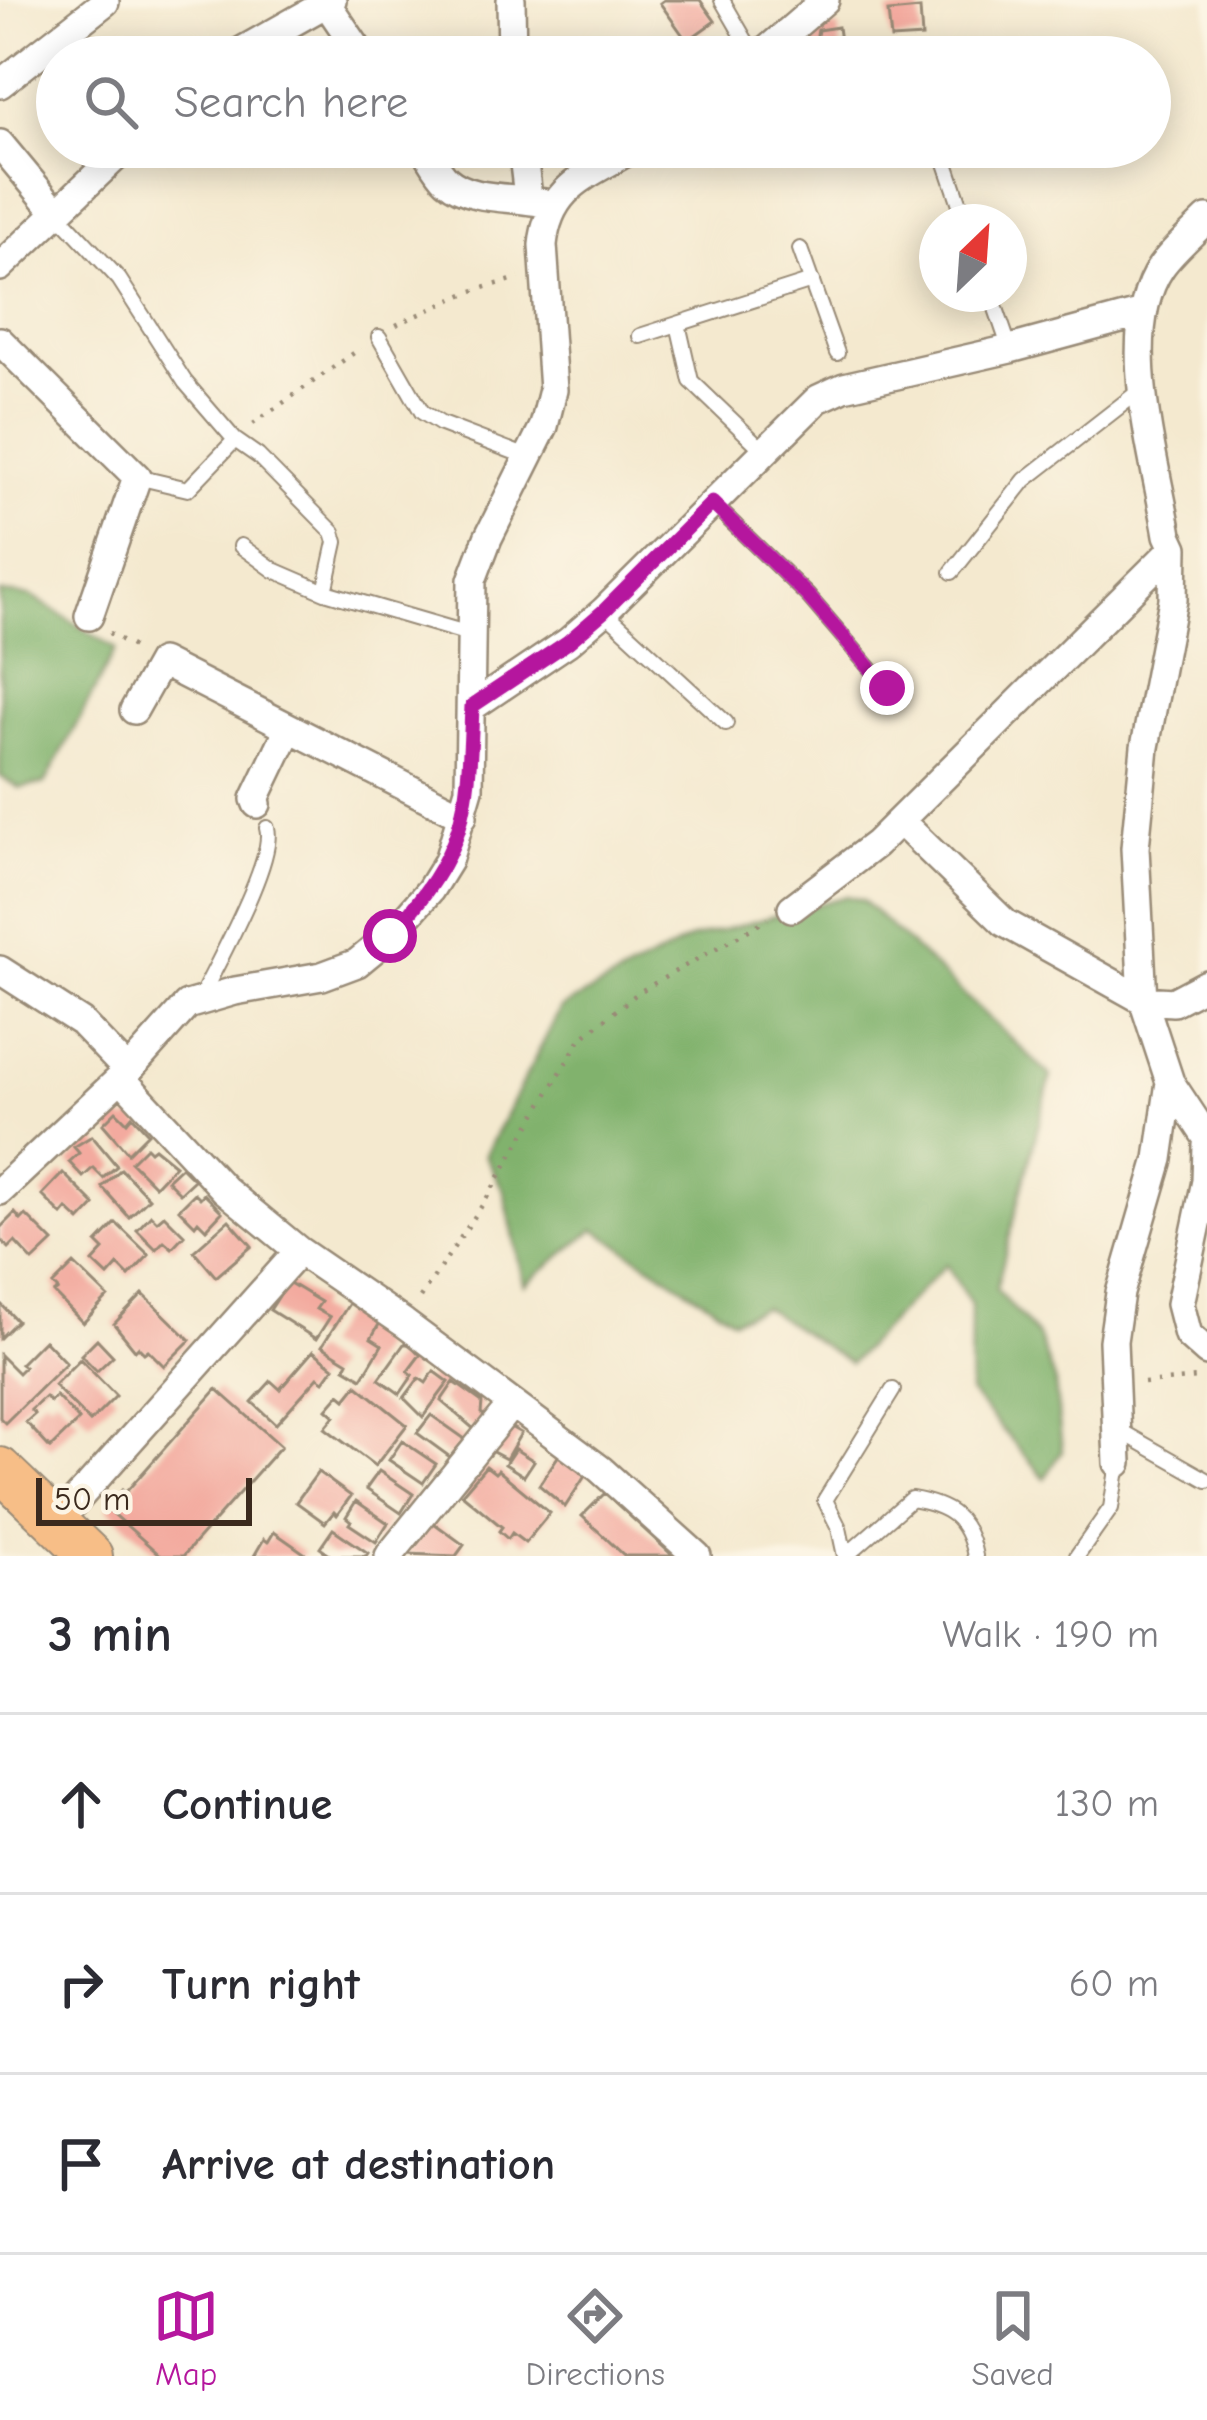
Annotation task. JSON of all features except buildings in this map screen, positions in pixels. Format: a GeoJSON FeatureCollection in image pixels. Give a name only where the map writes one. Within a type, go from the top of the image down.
{"type":"FeatureCollection","features":[{"type":"Feature","properties":{"kind":"main road"},"geometry":{"type":"LineString","coordinates":[[0,1468],[91,1556]]}},
{"type":"Feature","properties":{"kind":"street"},"geometry":{"type":"LineString","coordinates":[[511,0],[512,36]]}},
{"type":"Feature","properties":{"kind":"street"},"geometry":{"type":"LineString","coordinates":[[776,36],[797,13],[825,0]]}},
{"type":"Feature","properties":{"kind":"street"},"geometry":{"type":"LineString","coordinates":[[61,36],[104,2]]}},
{"type":"Feature","properties":{"kind":"street"},"geometry":{"type":"LineString","coordinates":[[269,36],[330,2],[350,36]]}},
{"type":"Feature","properties":{"kind":"street"},"geometry":{"type":"LineString","coordinates":[[0,85],[36,56]]}},
{"type":"Feature","properties":{"kind":"street"},"geometry":{"type":"LineString","coordinates":[[0,145],[58,214]]}},
{"type":"Feature","properties":{"kind":"street"},"geometry":{"type":"LineString","coordinates":[[0,267],[105,168]]}},
{"type":"Feature","properties":{"kind":"street"},"geometry":{"type":"LineString","coordinates":[[438,168],[446,180],[473,193],[540,201],[601,168]]}},
{"type":"Feature","properties":{"kind":"street"},"geometry":{"type":"LineString","coordinates":[[0,1191],[124,1074],[187,1005],[322,976],[357,963],[390,936],[448,861],[469,790],[472,580],[530,458],[553,390],[540,201],[529,168]]}},
{"type":"Feature","properties":{"kind":"street"},"geometry":{"type":"LineString","coordinates":[[1207,219],[1161,267],[1144,313],[1143,388],[1174,548],[1173,600],[1145,747],[1135,848],[1143,1000],[1170,1082],[1207,1142],[1206,1181],[1180,1304],[1188,1334],[1207,1352]]}},
{"type":"Feature","properties":{"kind":"street"},"geometry":{"type":"LineString","coordinates":[[472,706],[568,642],[604,611],[818,399],[844,387],[1144,313]]}},
{"type":"Feature","properties":{"kind":"street"},"geometry":{"type":"LineString","coordinates":[[0,341],[137,477],[89,616]]}},
{"type":"Feature","properties":{"kind":"street"},"geometry":{"type":"LineString","coordinates":[[792,908],[900,821],[1174,548]]}},
{"type":"Feature","properties":{"kind":"street"},"geometry":{"type":"LineString","coordinates":[[134,710],[161,662],[463,816]]}},
{"type":"Feature","properties":{"kind":"street"},"geometry":{"type":"LineString","coordinates":[[262,816],[255,799],[289,728]]}},
{"type":"Feature","properties":{"kind":"street"},"geometry":{"type":"LineString","coordinates":[[900,821],[1005,923],[1143,1000],[1173,1002],[1207,984]]}},
{"type":"Feature","properties":{"kind":"street"},"geometry":{"type":"LineString","coordinates":[[0,970],[81,1022],[225,1190],[299,1251],[600,1469],[697,1556]]}},
{"type":"Feature","properties":{"kind":"street"},"geometry":{"type":"LineString","coordinates":[[1118,1463],[1113,1341],[1120,1293],[1159,1159],[1170,1082]]}},
{"type":"Feature","properties":{"kind":"street"},"geometry":{"type":"LineString","coordinates":[[56,1522],[299,1251]]}},
{"type":"Feature","properties":{"kind":"street"},"geometry":{"type":"LineString","coordinates":[[389,1556],[511,1406]]}},
{"type":"Feature","properties":{"kind":"lane"},"geometry":{"type":"LineString","coordinates":[[722,0],[744,36]]}},
{"type":"Feature","properties":{"kind":"lane"},"geometry":{"type":"LineString","coordinates":[[948,168],[960,204]]}},
{"type":"Feature","properties":{"kind":"lane"},"geometry":{"type":"LineString","coordinates":[[58,214],[119,279],[185,382],[235,440],[258,456],[333,532],[336,542],[325,592]]}},
{"type":"Feature","properties":{"kind":"lane"},"geometry":{"type":"LineString","coordinates":[[800,249],[837,353]]}},
{"type":"Feature","properties":{"kind":"lane"},"geometry":{"type":"LineString","coordinates":[[640,336],[812,281]]}},
{"type":"Feature","properties":{"kind":"lane"},"geometry":{"type":"LineString","coordinates":[[997,312],[1010,349]]}},
{"type":"Feature","properties":{"kind":"lane"},"geometry":{"type":"LineString","coordinates":[[678,324],[691,381],[763,450]]}},
{"type":"Feature","properties":{"kind":"lane"},"geometry":{"type":"LineString","coordinates":[[379,337],[422,412],[530,458]]}},
{"type":"Feature","properties":{"kind":"lane"},"geometry":{"type":"LineString","coordinates":[[952,572],[1025,479],[1143,388]]}},
{"type":"Feature","properties":{"kind":"lane"},"geometry":{"type":"LineString","coordinates":[[137,477],[188,489],[235,440]]}},
{"type":"Feature","properties":{"kind":"lane"},"geometry":{"type":"LineString","coordinates":[[712,503],[808,596],[887,688]]}},
{"type":"Feature","properties":{"kind":"lane"},"geometry":{"type":"LineString","coordinates":[[241,546],[274,570],[325,592],[469,634]]}},
{"type":"Feature","properties":{"kind":"lane"},"geometry":{"type":"LineString","coordinates":[[604,611],[726,723]]}},
{"type":"Feature","properties":{"kind":"lane"},"geometry":{"type":"LineString","coordinates":[[200,999],[271,841],[262,816]]}},
{"type":"Feature","properties":{"kind":"lane"},"geometry":{"type":"LineString","coordinates":[[892,1390],[825,1500],[846,1555],[911,1499],[942,1504],[970,1532],[975,1556]]}},
{"type":"Feature","properties":{"kind":"lane"},"geometry":{"type":"LineString","coordinates":[[1117,1429],[1207,1480]]}},
{"type":"Feature","properties":{"kind":"lane"},"geometry":{"type":"LineString","coordinates":[[1077,1556],[1112,1508],[1118,1463]]}},
{"type":"Feature","properties":{"kind":"path"},"geometry":{"type":"LineString","coordinates":[[89,616],[88,622],[161,662]]}},
{"type":"Feature","properties":{"kind":"path"},"geometry":{"type":"LineString","coordinates":[[404,1323],[484,1202],[580,1039],[639,992],[792,908]]}},
{"type":"Feature","properties":{"kind":"path"},"geometry":{"type":"LineString","coordinates":[[1114,1385],[1196,1379],[1207,1373]]}},
{"type":"Feature","properties":{"kind":"green space"},"geometry":{"type":"Polygon","coordinates":[[[0,593],[31,596],[116,649],[45,784],[19,788],[0,776],[0,593]]]}},
{"type":"Feature","properties":{"kind":"green space"},"geometry":{"type":"Polygon","coordinates":[[[847,896],[862,900],[1051,1076],[996,1289],[1039,1338],[1055,1383],[1062,1451],[1045,1478],[970,1393],[971,1305],[946,1264],[850,1363],[763,1307],[733,1319],[595,1229],[524,1285],[504,1191],[485,1155],[561,1008],[690,939],[847,896]]]}},
{"type":"Feature","properties":{"kind":"route"},"geometry":{"type":"LineString","coordinates":[[390,936],[430,890],[458,836],[469,790],[472,706],[568,642],[712,503],[808,596],[887,688]]}}]}
